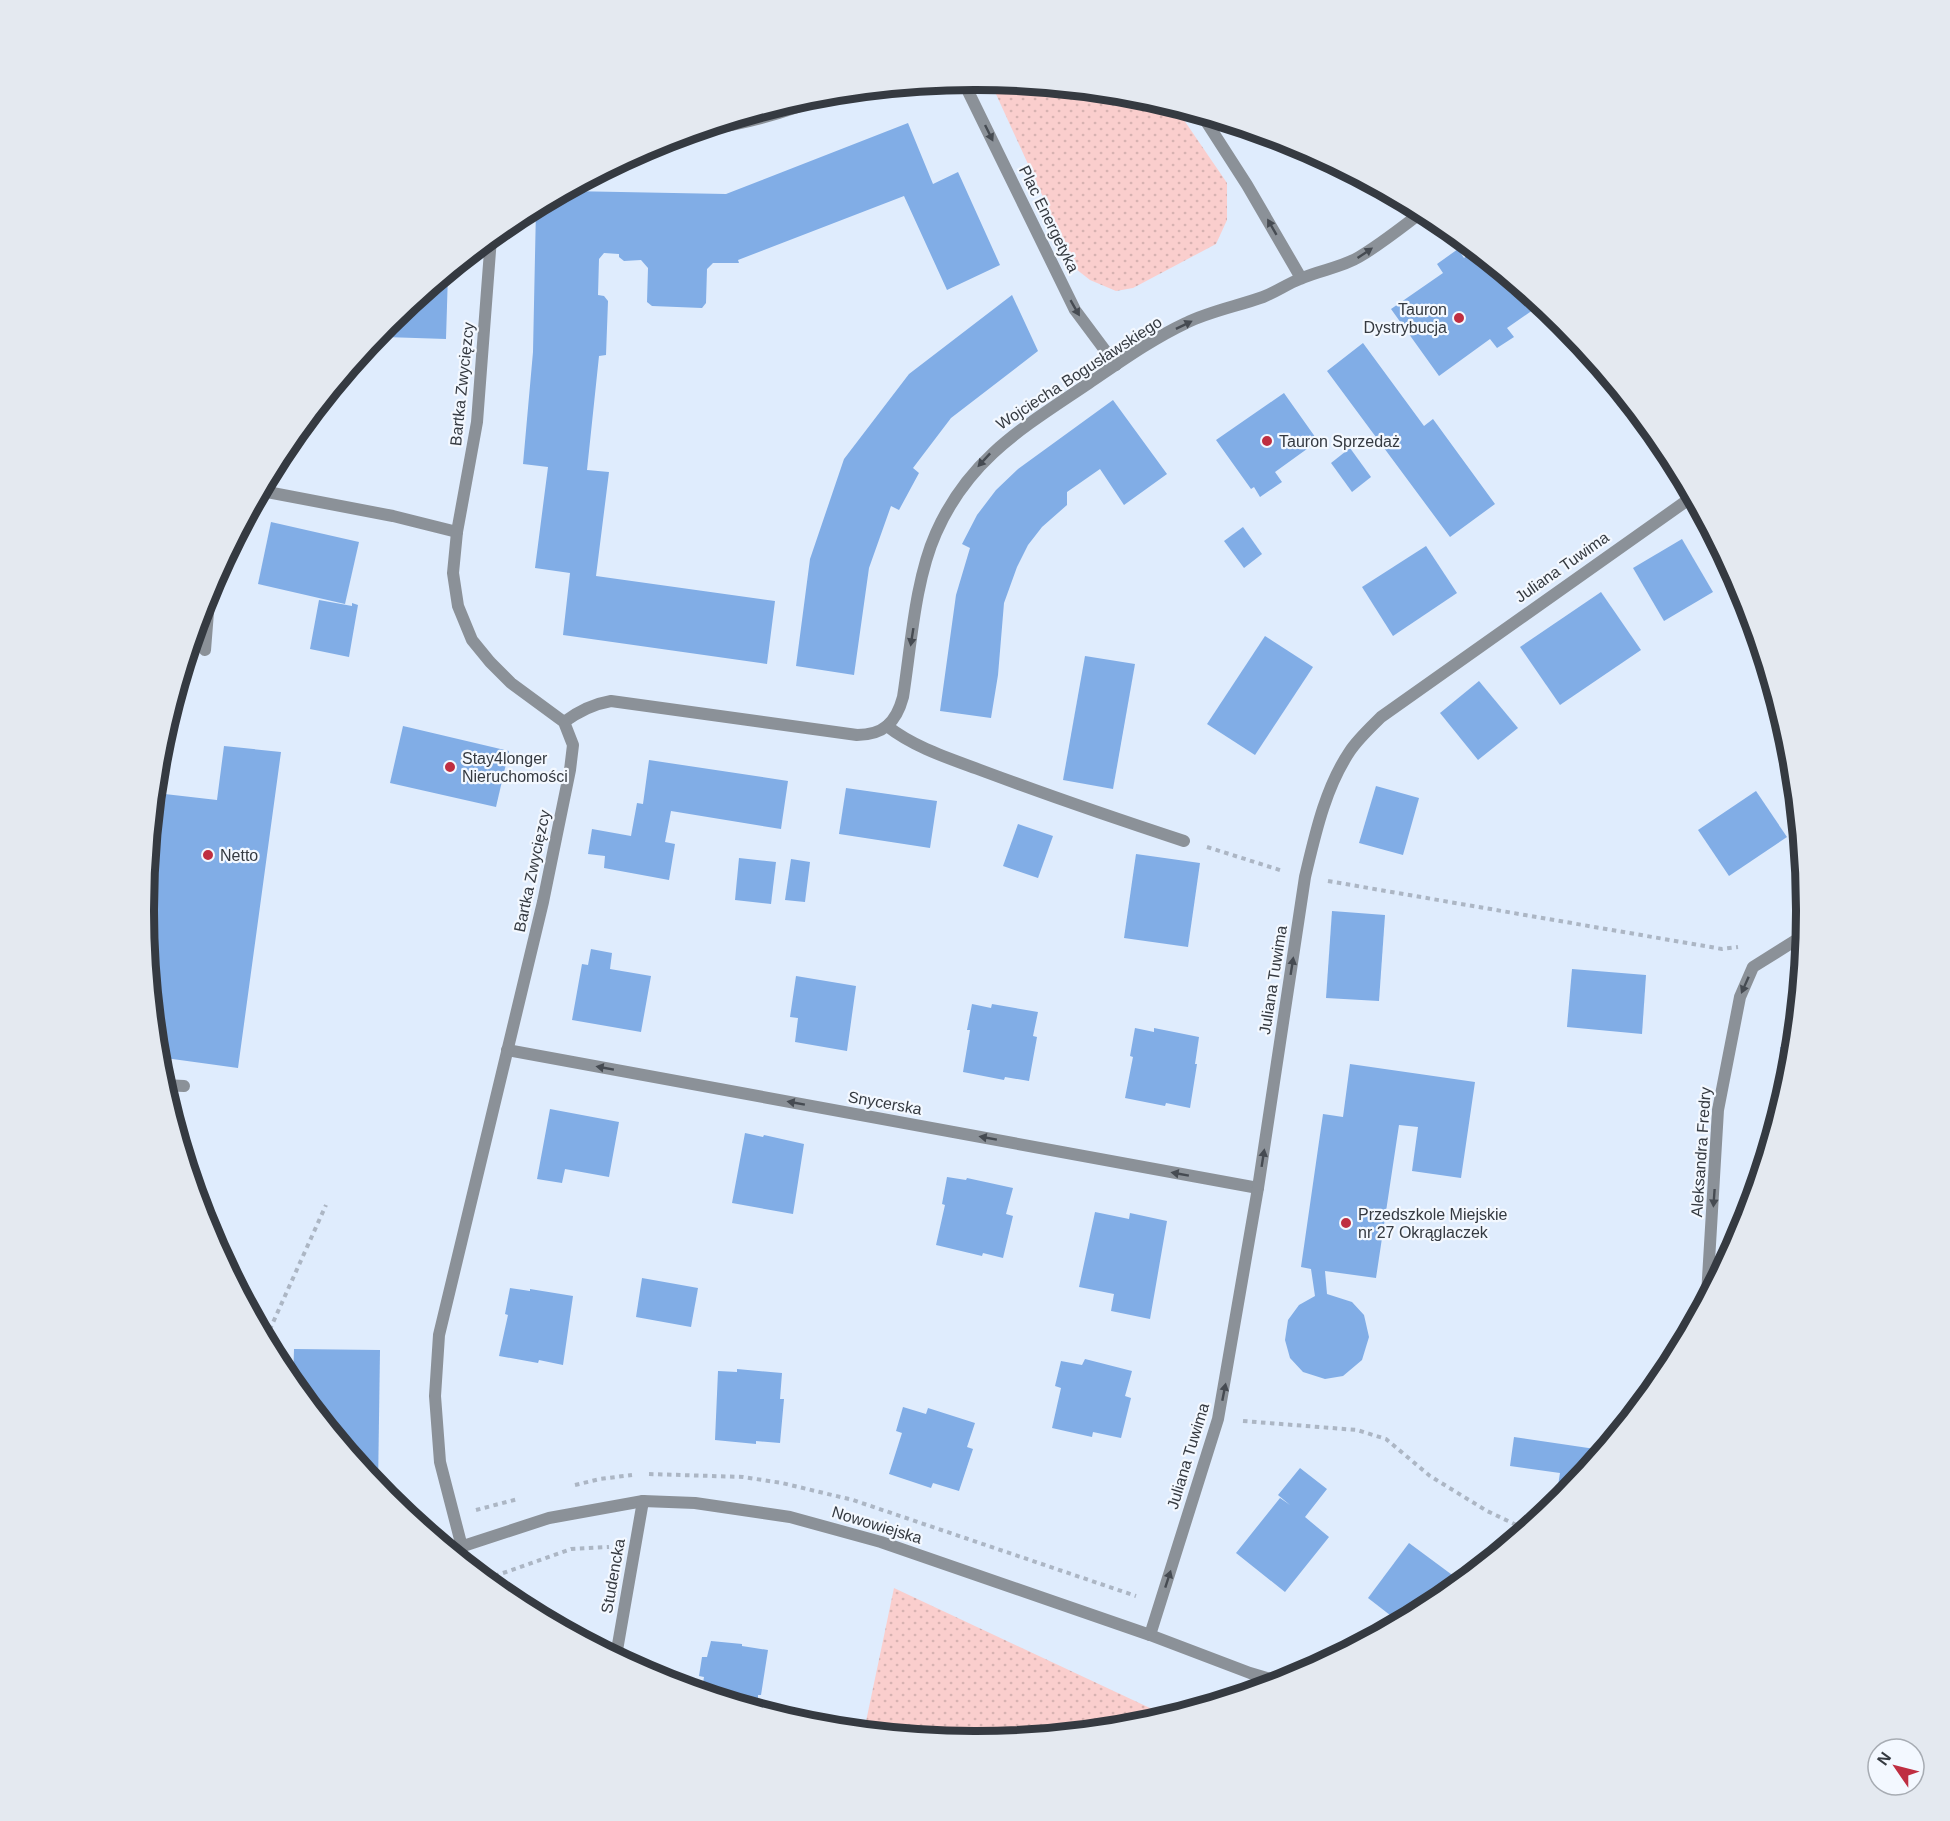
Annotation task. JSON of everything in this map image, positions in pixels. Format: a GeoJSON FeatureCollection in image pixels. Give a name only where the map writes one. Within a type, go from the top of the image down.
{"type":"FeatureCollection","features":[{"type":"Feature","properties":{"kind":"street","name":"Plac Energetyka"},"geometry":{"type":"LineString","coordinates":[[968,90],[1075,310],[1116,365]]}},
{"type":"Feature","properties":{"kind":"street"},"geometry":{"type":"LineString","coordinates":[[1208,124],[1247,185],[1301,278]]}},
{"type":"Feature","properties":{"kind":"street","name":"Wojciecha Bogusławskiego"},"geometry":{"type":"LineString","coordinates":[[887,726],[900,708],[903,697],[927,556],[949,507],[966,481],[987,457],[1010,436],[1116,365],[1186,322],[1265,296],[1301,278],[1332,269],[1358,257],[1414,218]]}},
{"type":"Feature","properties":{"kind":"street","name":"Bartka Zwycięzcy"},"geometry":{"type":"LineString","coordinates":[[455,1544],[440,1462],[435,1396],[439,1335],[543,902],[573,745],[564,722],[511,682],[490,662],[472,640],[458,606],[453,573],[457,532],[477,422],[490,249]]}},
{"type":"Feature","properties":{"kind":"street"},"geometry":{"type":"LineString","coordinates":[[269,492],[393,516],[457,532]]}},
{"type":"Feature","properties":{"kind":"street","name":"Juliana Tuwima"},"geometry":{"type":"LineString","coordinates":[[1150,1635],[1218,1419],[1258,1188],[1305,877],[1328,795],[1340,768],[1365,733],[1403,700],[1686,501]]}},
{"type":"Feature","properties":{"kind":"street"},"geometry":{"type":"LineString","coordinates":[[206,650],[208,621]]}},
{"type":"Feature","properties":{"kind":"street"},"geometry":{"type":"LineString","coordinates":[[564,722],[580,711],[611,701],[857,735],[870,735],[887,726],[908,740],[937,753],[1061,800],[1184,841]]}},
{"type":"Feature","properties":{"kind":"street","name":"Aleksandra Fredry"},"geometry":{"type":"LineString","coordinates":[[1708,1279],[1718,1110],[1740,997],[1753,967],[1795,942]]}},
{"type":"Feature","properties":{"kind":"street","name":"Snycerska"},"geometry":{"type":"LineString","coordinates":[[507,1050],[1258,1188]]}},
{"type":"Feature","properties":{"kind":"street"},"geometry":{"type":"LineString","coordinates":[[173,1085],[184,1086]]}},
{"type":"Feature","properties":{"kind":"street","name":"Nowowiejska"},"geometry":{"type":"LineString","coordinates":[[459,1547],[549,1518],[643,1501],[695,1503],[790,1517],[881,1542],[1150,1635],[1265,1678]]}},
{"type":"Feature","properties":{"kind":"street","name":"Studencka"},"geometry":{"type":"LineString","coordinates":[[617,1648],[643,1501]]}},
{"type":"Feature","properties":{"kind":"path"},"geometry":{"type":"LineString","coordinates":[[1184,841],[1305,877],[1722,949],[1745,945]]}},
{"type":"Feature","properties":{"kind":"path"},"geometry":{"type":"LineString","coordinates":[[270,1330],[326,1205]]}},
{"type":"Feature","properties":{"kind":"path"},"geometry":{"type":"LineString","coordinates":[[1218,1419],[1357,1430],[1386,1439],[1430,1476],[1487,1511],[1518,1526]]}},
{"type":"Feature","properties":{"kind":"path"},"geometry":{"type":"LineString","coordinates":[[496,1576],[571,1549],[635,1545]]}},
{"type":"Feature","properties":{"kind":"shaded area"},"geometry":{"type":"Polygon","coordinates":[[[994,91],[1082,97],[1182,117],[1227,183],[1227,220],[1216,244],[1133,288],[1116,291],[1090,280],[1076,269],[994,91]]]}},
{"type":"Feature","properties":{"kind":"shaded area"},"geometry":{"type":"Polygon","coordinates":[[[894,1588],[1155,1710],[1082,1724],[1029,1729],[975,1731],[866,1724],[894,1588]]]}},
{"type":"Feature","properties":{"kind":"building"},"geometry":{"type":"Polygon","coordinates":[[[908,123],[933,184],[958,172],[1000,265],[947,290],[904,196],[738,260],[739,263],[713,263],[707,269],[706,303],[702,308],[652,306],[647,302],[648,268],[641,260],[624,261],[619,254],[604,253],[599,259],[598,295],[604,296],[608,301],[606,355],[599,356],[587,470],[609,472],[596,576],[775,601],[767,664],[563,635],[570,573],[535,568],[548,467],[523,464],[533,352],[536,218],[581,191],[726,194],[908,123]]]}},
{"type":"Feature","properties":{"kind":"building","name":"Tauron Dystrybucja"},"geometry":{"type":"Polygon","coordinates":[[[1458,249],[1464,258],[1468,255],[1474,260],[1533,310],[1507,328],[1514,337],[1497,348],[1490,339],[1439,376],[1391,309],[1443,273],[1437,264],[1458,249]]]}},
{"type":"Feature","properties":{"kind":"building"},"geometry":{"type":"Polygon","coordinates":[[[448,283],[446,339],[388,337],[448,283]]]}},
{"type":"Feature","properties":{"kind":"building"},"geometry":{"type":"Polygon","coordinates":[[[1012,295],[1038,351],[951,418],[913,468],[919,473],[899,510],[891,506],[869,568],[854,675],[796,666],[810,559],[844,459],[909,374],[1012,295]]]}},
{"type":"Feature","properties":{"kind":"building"},"geometry":{"type":"Polygon","coordinates":[[[1363,343],[1424,426],[1433,419],[1495,504],[1450,537],[1327,371],[1363,343]]]}},
{"type":"Feature","properties":{"kind":"building","name":"Tauron Sprzedaż"},"geometry":{"type":"Polygon","coordinates":[[[1284,393],[1318,441],[1275,472],[1282,482],[1260,497],[1254,487],[1251,489],[1216,440],[1284,393]]]}},
{"type":"Feature","properties":{"kind":"building"},"geometry":{"type":"Polygon","coordinates":[[[1113,400],[1167,474],[1124,505],[1100,469],[1067,492],[1067,505],[1042,527],[1028,545],[1004,603],[998,675],[991,718],[940,711],[956,595],[970,548],[962,544],[977,515],[996,490],[1018,469],[1113,400]]]}},
{"type":"Feature","properties":{"kind":"building"},"geometry":{"type":"Polygon","coordinates":[[[1350,448],[1371,477],[1352,492],[1331,463],[1350,448]]]}},
{"type":"Feature","properties":{"kind":"building"},"geometry":{"type":"Polygon","coordinates":[[[271,522],[359,542],[345,604],[258,584],[271,522]]]}},
{"type":"Feature","properties":{"kind":"building"},"geometry":{"type":"Polygon","coordinates":[[[1243,527],[1262,554],[1244,568],[1224,541],[1243,527]]]}},
{"type":"Feature","properties":{"kind":"building"},"geometry":{"type":"Polygon","coordinates":[[[1682,539],[1713,592],[1664,621],[1633,568],[1682,539]]]}},
{"type":"Feature","properties":{"kind":"building"},"geometry":{"type":"Polygon","coordinates":[[[1426,546],[1457,593],[1393,636],[1362,587],[1426,546]]]}},
{"type":"Feature","properties":{"kind":"building"},"geometry":{"type":"Polygon","coordinates":[[[1601,592],[1641,650],[1560,705],[1520,647],[1601,592]]]}},
{"type":"Feature","properties":{"kind":"building"},"geometry":{"type":"Polygon","coordinates":[[[319,600],[358,605],[349,657],[310,649],[319,600]]]}},
{"type":"Feature","properties":{"kind":"building"},"geometry":{"type":"Polygon","coordinates":[[[1265,636],[1313,667],[1255,755],[1207,724],[1265,636]]]}},
{"type":"Feature","properties":{"kind":"building"},"geometry":{"type":"Polygon","coordinates":[[[1085,656],[1135,664],[1113,789],[1063,780],[1085,656]]]}},
{"type":"Feature","properties":{"kind":"building"},"geometry":{"type":"Polygon","coordinates":[[[1479,681],[1518,728],[1478,760],[1440,713],[1479,681]]]}},
{"type":"Feature","properties":{"kind":"building","name":"Stay4longer Nieruchomości"},"geometry":{"type":"Polygon","coordinates":[[[403,726],[509,751],[496,807],[390,783],[403,726]]]}},
{"type":"Feature","properties":{"kind":"building","name":"Netto"},"geometry":{"type":"Polygon","coordinates":[[[224,746],[281,752],[238,1068],[168,1058],[156,964],[154,910],[156,857],[163,794],[217,800],[224,746]]]}},
{"type":"Feature","properties":{"kind":"building"},"geometry":{"type":"Polygon","coordinates":[[[649,760],[788,781],[781,829],[671,811],[665,842],[675,844],[669,880],[604,868],[605,856],[588,854],[592,829],[631,836],[637,803],[643,804],[649,760]]]}},
{"type":"Feature","properties":{"kind":"building"},"geometry":{"type":"Polygon","coordinates":[[[1376,786],[1419,798],[1403,855],[1359,843],[1376,786]]]}},
{"type":"Feature","properties":{"kind":"building"},"geometry":{"type":"Polygon","coordinates":[[[846,788],[937,801],[930,848],[839,834],[846,788]]]}},
{"type":"Feature","properties":{"kind":"building"},"geometry":{"type":"Polygon","coordinates":[[[1756,791],[1787,837],[1729,876],[1698,830],[1756,791]]]}},
{"type":"Feature","properties":{"kind":"building"},"geometry":{"type":"Polygon","coordinates":[[[1018,824],[1053,836],[1038,878],[1003,866],[1018,824]]]}},
{"type":"Feature","properties":{"kind":"building"},"geometry":{"type":"Polygon","coordinates":[[[1136,854],[1200,863],[1188,947],[1124,938],[1136,854]]]}},
{"type":"Feature","properties":{"kind":"building"},"geometry":{"type":"Polygon","coordinates":[[[739,858],[776,862],[771,904],[735,900],[739,858]]]}},
{"type":"Feature","properties":{"kind":"building"},"geometry":{"type":"Polygon","coordinates":[[[791,859],[810,862],[805,902],[785,900],[791,859]]]}},
{"type":"Feature","properties":{"kind":"building"},"geometry":{"type":"Polygon","coordinates":[[[1332,911],[1385,915],[1379,1001],[1326,998],[1332,911]]]}},
{"type":"Feature","properties":{"kind":"building"},"geometry":{"type":"Polygon","coordinates":[[[591,949],[612,953],[610,969],[651,976],[641,1032],[572,1020],[582,964],[588,965],[591,949]]]}},
{"type":"Feature","properties":{"kind":"building"},"geometry":{"type":"Polygon","coordinates":[[[1572,969],[1646,975],[1642,1034],[1567,1027],[1572,969]]]}},
{"type":"Feature","properties":{"kind":"building"},"geometry":{"type":"Polygon","coordinates":[[[796,976],[856,986],[847,1051],[795,1042],[798,1018],[790,1017],[796,976]]]}},
{"type":"Feature","properties":{"kind":"building"},"geometry":{"type":"Polygon","coordinates":[[[972,1004],[991,1008],[992,1004],[1038,1012],[1033,1036],[1037,1037],[1029,1081],[1005,1077],[1004,1080],[963,1072],[972,1004]]]}},
{"type":"Feature","properties":{"kind":"building"},"geometry":{"type":"Polygon","coordinates":[[[1135,1028],[1154,1032],[1154,1028],[1199,1037],[1190,1108],[1166,1103],[1165,1106],[1125,1098],[1133,1057],[1130,1056],[1135,1028]]]}},
{"type":"Feature","properties":{"kind":"building"},"geometry":{"type":"Polygon","coordinates":[[[1780,1047],[1784,1047],[1779,1073],[1780,1047]]]}},
{"type":"Feature","properties":{"kind":"building","name":"Przedszkole Miejskie nr 27 Okrąglaczek"},"geometry":{"type":"Polygon","coordinates":[[[1350,1064],[1475,1082],[1461,1178],[1412,1171],[1418,1127],[1399,1125],[1376,1278],[1325,1271],[1327,1294],[1352,1302],[1364,1315],[1369,1337],[1362,1360],[1343,1376],[1325,1379],[1303,1372],[1290,1358],[1285,1340],[1288,1320],[1299,1305],[1315,1296],[1311,1269],[1301,1267],[1323,1114],[1343,1117],[1350,1064]]]}},
{"type":"Feature","properties":{"kind":"building"},"geometry":{"type":"Polygon","coordinates":[[[550,1109],[619,1122],[609,1177],[565,1169],[562,1183],[537,1179],[550,1109]]]}},
{"type":"Feature","properties":{"kind":"building"},"geometry":{"type":"Polygon","coordinates":[[[745,1133],[804,1144],[793,1214],[732,1203],[745,1133]]]}},
{"type":"Feature","properties":{"kind":"building"},"geometry":{"type":"Polygon","coordinates":[[[947,1177],[966,1180],[967,1178],[1013,1188],[1006,1214],[1013,1216],[1003,1258],[983,1253],[982,1256],[936,1245],[945,1205],[942,1204],[947,1177]]]}},
{"type":"Feature","properties":{"kind":"building"},"geometry":{"type":"Polygon","coordinates":[[[1095,1212],[1129,1219],[1130,1213],[1167,1221],[1150,1319],[1111,1311],[1114,1294],[1079,1287],[1095,1212]]]}},
{"type":"Feature","properties":{"kind":"building"},"geometry":{"type":"Polygon","coordinates":[[[642,1278],[698,1288],[691,1327],[636,1317],[642,1278]]]}},
{"type":"Feature","properties":{"kind":"building"},"geometry":{"type":"Polygon","coordinates":[[[510,1288],[573,1296],[563,1365],[499,1356],[508,1315],[505,1314],[510,1288]]]}},
{"type":"Feature","properties":{"kind":"building"},"geometry":{"type":"Polygon","coordinates":[[[294,1349],[380,1350],[378,1473],[324,1410],[293,1367],[294,1349]]]}},
{"type":"Feature","properties":{"kind":"building"},"geometry":{"type":"Polygon","coordinates":[[[1085,1359],[1132,1371],[1125,1396],[1131,1398],[1121,1438],[1093,1432],[1092,1437],[1052,1428],[1061,1388],[1055,1386],[1061,1361],[1082,1365],[1085,1359]]]}},
{"type":"Feature","properties":{"kind":"building"},"geometry":{"type":"Polygon","coordinates":[[[737,1369],[782,1373],[780,1399],[784,1399],[780,1443],[756,1441],[756,1444],[715,1440],[718,1371],[737,1372],[737,1369]]]}},
{"type":"Feature","properties":{"kind":"building"},"geometry":{"type":"Polygon","coordinates":[[[903,1407],[926,1414],[928,1408],[975,1423],[967,1447],[973,1449],[959,1491],[933,1483],[931,1488],[889,1474],[902,1433],[896,1431],[903,1407]]]}},
{"type":"Feature","properties":{"kind":"building"},"geometry":{"type":"Polygon","coordinates":[[[1514,1437],[1594,1449],[1558,1488],[1560,1473],[1510,1466],[1514,1437]]]}},
{"type":"Feature","properties":{"kind":"building"},"geometry":{"type":"Polygon","coordinates":[[[1300,1468],[1327,1489],[1305,1517],[1329,1537],[1285,1592],[1236,1553],[1280,1498],[1290,1505],[1278,1495],[1300,1468]]]}},
{"type":"Feature","properties":{"kind":"building"},"geometry":{"type":"Polygon","coordinates":[[[1409,1543],[1454,1576],[1392,1617],[1368,1598],[1409,1543]]]}},
{"type":"Feature","properties":{"kind":"building"},"geometry":{"type":"Polygon","coordinates":[[[711,1641],[742,1644],[742,1646],[768,1650],[761,1695],[758,1695],[758,1698],[744,1697],[703,1684],[704,1677],[699,1676],[702,1657],[707,1657],[711,1641]]]}},
{"type":"Feature","properties":{"kind":"place","name":"Tauron Dystrybucja"},"geometry":{"type":"Point","coordinates":[1459,318]}},
{"type":"Feature","properties":{"kind":"place","name":"Tauron Sprzedaż"},"geometry":{"type":"Point","coordinates":[1267,441]}},
{"type":"Feature","properties":{"kind":"place","name":"Stay4longer Nieruchomości"},"geometry":{"type":"Point","coordinates":[450,767]}},
{"type":"Feature","properties":{"kind":"place","name":"Netto"},"geometry":{"type":"Point","coordinates":[208,855]}},
{"type":"Feature","properties":{"kind":"place","name":"Przedszkole Miejskie nr 27 Okrąglaczek"},"geometry":{"type":"Point","coordinates":[1346,1223]}}]}
